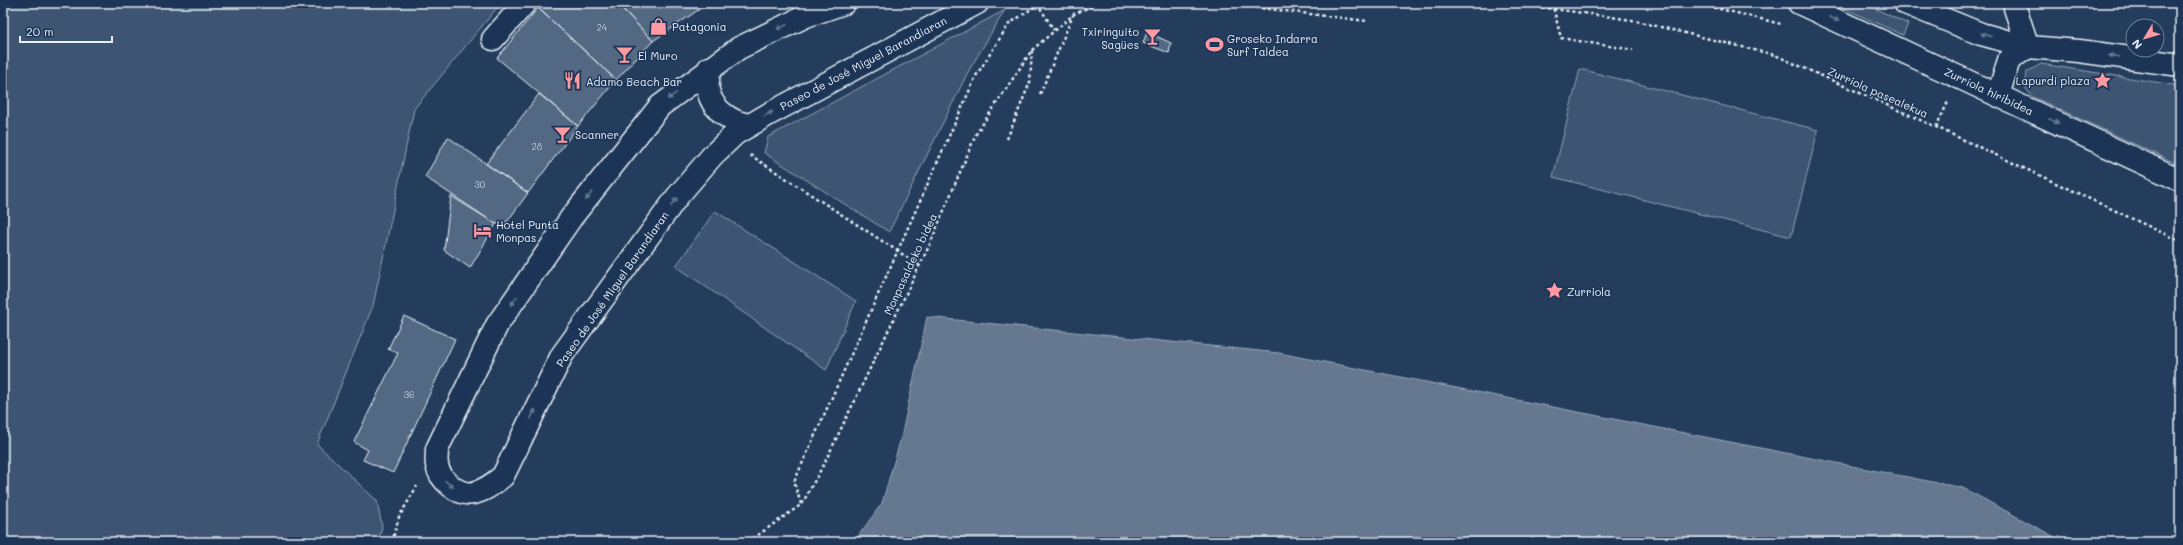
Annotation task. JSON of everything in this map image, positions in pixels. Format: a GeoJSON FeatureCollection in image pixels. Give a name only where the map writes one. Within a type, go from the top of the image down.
{"type":"FeatureCollection","features":[{"type":"Feature","properties":{"kind":"street"},"geometry":{"type":"LineString","coordinates":[[493,39],[525,3]]}},
{"type":"Feature","properties":{"kind":"street"},"geometry":{"type":"LineString","coordinates":[[437,449],[497,325],[572,218],[660,106],[709,68],[739,48],[804,10],[844,3]]}},
{"type":"Feature","properties":{"kind":"street","name":"Paseo de José Miguel Barandiaran"},"geometry":{"type":"LineString","coordinates":[[437,449],[437,465],[444,480],[458,491],[472,494],[489,487],[503,476],[562,355],[677,198],[712,156],[728,141],[750,125],[977,3]]}},
{"type":"Feature","properties":{"kind":"street","name":"Zurriola hiribidea"},"geometry":{"type":"LineString","coordinates":[[1799,3],[2180,180]]}},
{"type":"Feature","properties":{"kind":"street"},"geometry":{"type":"LineString","coordinates":[[1905,3],[1981,34],[2028,47],[2079,51],[2180,65]]}},
{"type":"Feature","properties":{"kind":"street"},"geometry":{"type":"LineString","coordinates":[[2016,3],[2015,8],[2028,47]]}},
{"type":"Feature","properties":{"kind":"street"},"geometry":{"type":"LineString","coordinates":[[1998,95],[2009,60],[2028,47]]}},
{"type":"Feature","properties":{"kind":"street"},"geometry":{"type":"LineString","coordinates":[[709,68],[708,90],[714,105],[727,117],[739,124],[750,125]]}},
{"type":"Feature","properties":{"kind":"path","name":"Monpasaldeko bidea"},"geometry":{"type":"LineString","coordinates":[[748,542],[802,504],[826,460],[919,265],[976,134],[1032,50],[1074,14],[1098,3]]}},
{"type":"Feature","properties":{"kind":"path"},"geometry":{"type":"LineString","coordinates":[[1220,3],[1367,21]]}},
{"type":"Feature","properties":{"kind":"path"},"geometry":{"type":"LineString","coordinates":[[1512,3],[1553,7]]}},
{"type":"Feature","properties":{"kind":"path"},"geometry":{"type":"LineString","coordinates":[[1552,3],[1561,38],[1633,50]]}},
{"type":"Feature","properties":{"kind":"path"},"geometry":{"type":"LineString","coordinates":[[802,504],[794,482],[976,76],[1009,24],[1038,4],[1054,30]]}},
{"type":"Feature","properties":{"kind":"path","name":"Zurriola pasealekua"},"geometry":{"type":"LineString","coordinates":[[1553,7],[1632,20],[1775,54],[1936,127],[2180,242]]}},
{"type":"Feature","properties":{"kind":"path"},"geometry":{"type":"LineString","coordinates":[[1040,94],[1074,14]]}},
{"type":"Feature","properties":{"kind":"path"},"geometry":{"type":"LineString","coordinates":[[1007,139],[1030,82],[1032,50]]}},
{"type":"Feature","properties":{"kind":"path"},"geometry":{"type":"LineString","coordinates":[[1936,127],[1950,98]]}},
{"type":"Feature","properties":{"kind":"path"},"geometry":{"type":"LineString","coordinates":[[728,141],[919,265]]}},
{"type":"Feature","properties":{"kind":"path"},"geometry":{"type":"LineString","coordinates":[[392,542],[399,517],[437,449]]}},
{"type":"Feature","properties":{"kind":"shaded area"},"geometry":{"type":"Polygon","coordinates":[[[3,3],[501,3],[414,109],[373,306],[317,444],[377,501],[382,527],[378,542],[3,542],[3,3]]]}},
{"type":"Feature","properties":{"kind":"shaded area"},"geometry":{"type":"Polygon","coordinates":[[[1833,3],[1863,3],[1908,24],[1903,35],[1833,3]]]}},
{"type":"Feature","properties":{"kind":"shaded area"},"geometry":{"type":"Polygon","coordinates":[[[1005,10],[968,72],[889,232],[764,153],[768,137],[1005,10]]]}},
{"type":"Feature","properties":{"kind":"shaded area"},"geometry":{"type":"Polygon","coordinates":[[[2041,64],[2180,86],[2180,165],[2033,97],[2025,88],[2027,72],[2041,64]]]}},
{"type":"Feature","properties":{"kind":"shaded area"},"geometry":{"type":"Polygon","coordinates":[[[1580,69],[1818,130],[1791,237],[1553,177],[1580,69]]]}},
{"type":"Feature","properties":{"kind":"shaded area"},"geometry":{"type":"Polygon","coordinates":[[[715,211],[856,301],[826,370],[676,266],[715,211]]]}},
{"type":"Feature","properties":{"kind":"shaded area"},"geometry":{"type":"Polygon","coordinates":[[[927,317],[1279,353],[1963,488],[2064,542],[854,542],[882,503],[901,438],[927,317]]]}},
{"type":"Feature","properties":{"kind":"building"},"geometry":{"type":"Polygon","coordinates":[[[543,3],[617,3],[653,41],[616,80],[538,8],[543,3]]]}},
{"type":"Feature","properties":{"kind":"building"},"geometry":{"type":"Polygon","coordinates":[[[617,3],[702,3],[704,6],[653,41],[617,3]]]}},
{"type":"Feature","properties":{"kind":"building"},"geometry":{"type":"Polygon","coordinates":[[[538,8],[616,80],[578,126],[497,58],[538,8]]]}},
{"type":"Feature","properties":{"kind":"building","name":"Txiringuito Sagües"},"geometry":{"type":"Polygon","coordinates":[[[1147,32],[1171,43],[1169,53],[1143,43],[1147,32]]]}},
{"type":"Feature","properties":{"kind":"building"},"geometry":{"type":"Polygon","coordinates":[[[539,94],[578,126],[528,193],[486,164],[539,94]]]}},
{"type":"Feature","properties":{"kind":"building"},"geometry":{"type":"Polygon","coordinates":[[[448,137],[528,193],[507,222],[496,224],[425,177],[448,137]]]}},
{"type":"Feature","properties":{"kind":"building"},"geometry":{"type":"Polygon","coordinates":[[[451,196],[496,224],[470,268],[444,250],[451,196]]]}},
{"type":"Feature","properties":{"kind":"building"},"geometry":{"type":"Polygon","coordinates":[[[404,316],[455,339],[393,473],[363,460],[368,450],[354,442],[398,353],[388,349],[404,316]]]}},
{"type":"Feature","properties":{"kind":"place","name":"Patagonia"},"geometry":{"type":"Point","coordinates":[659,26]}},
{"type":"Feature","properties":{"kind":"place","name":"Txiringuito Sagües"},"geometry":{"type":"Point","coordinates":[1152,37]}},
{"type":"Feature","properties":{"kind":"place","name":"Groseko Indarra Surf Taldea"},"geometry":{"type":"Point","coordinates":[1214,44]}},
{"type":"Feature","properties":{"kind":"place","name":"El Muro"},"geometry":{"type":"Point","coordinates":[625,55]}},
{"type":"Feature","properties":{"kind":"place","name":"Lapurdi plaza"},"geometry":{"type":"Point","coordinates":[2103,80]}},
{"type":"Feature","properties":{"kind":"place","name":"Adamo Beach Bar"},"geometry":{"type":"Point","coordinates":[573,81]}},
{"type":"Feature","properties":{"kind":"place","name":"Scanner"},"geometry":{"type":"Point","coordinates":[562,134]}},
{"type":"Feature","properties":{"kind":"place","name":"Hotel Punta Monpas"},"geometry":{"type":"Point","coordinates":[483,230]}},
{"type":"Feature","properties":{"kind":"place","name":"Zurriola"},"geometry":{"type":"Point","coordinates":[1554,291]}}]}
